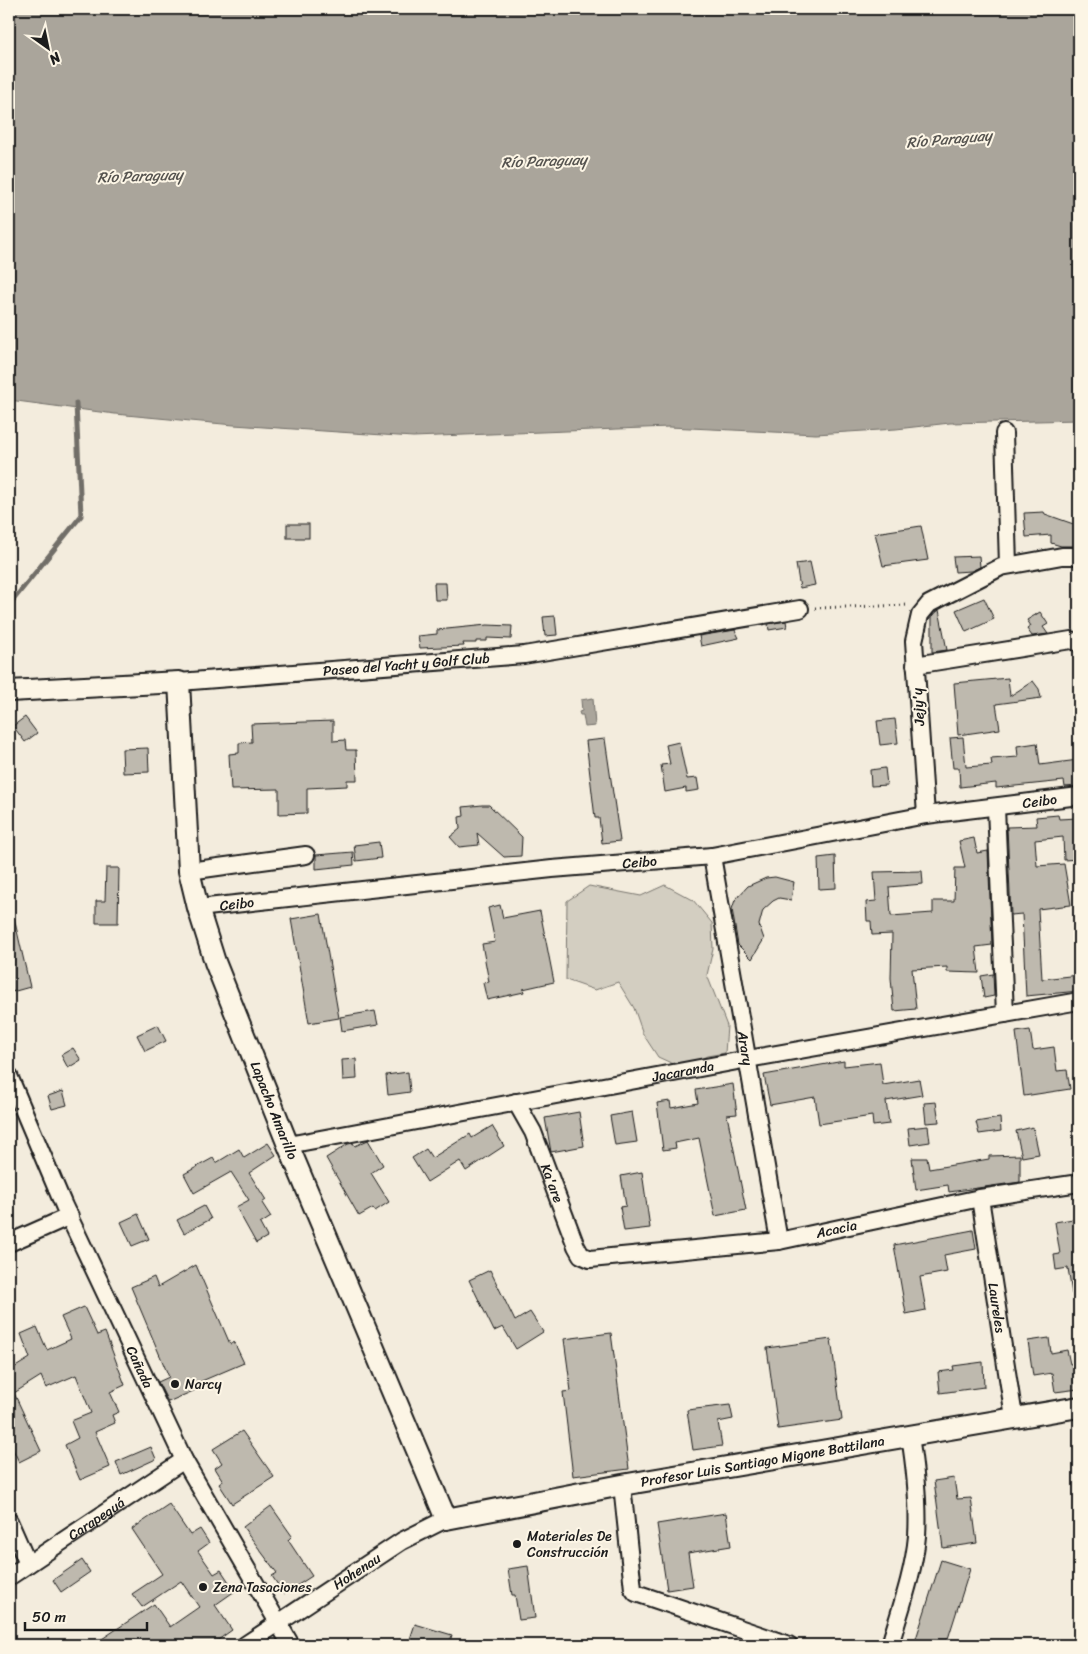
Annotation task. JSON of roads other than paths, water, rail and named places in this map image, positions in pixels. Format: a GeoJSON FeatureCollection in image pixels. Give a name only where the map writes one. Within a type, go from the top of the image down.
{"type":"FeatureCollection","features":[{"type":"Feature","properties":{"kind":"main road","name":"Paseo del Yacht y Golf Club"},"geometry":{"type":"LineString","coordinates":[[9,691],[179,682]]}},
{"type":"Feature","properties":{"kind":"main road","name":"Lapacho Amarillo"},"geometry":{"type":"LineString","coordinates":[[179,682],[189,872],[215,962],[288,1145],[446,1520]]}},
{"type":"Feature","properties":{"kind":"main road","name":"Profesor Luis Santiago Migone Battilana"},"geometry":{"type":"LineString","coordinates":[[446,1520],[622,1485],[1079,1407]]}},
{"type":"Feature","properties":{"kind":"street"},"geometry":{"type":"LineString","coordinates":[[1004,433],[1008,565],[1062,556],[1079,556]]}},
{"type":"Feature","properties":{"kind":"street","name":"Jejy'y"},"geometry":{"type":"LineString","coordinates":[[926,815],[915,665],[915,628],[920,615],[929,604],[1008,565]]}},
{"type":"Feature","properties":{"kind":"street","name":"Paseo del Yacht y Golf Club"},"geometry":{"type":"LineString","coordinates":[[179,682],[524,655],[800,609]]}},
{"type":"Feature","properties":{"kind":"street"},"geometry":{"type":"LineString","coordinates":[[915,665],[1071,640],[1079,643]]}},
{"type":"Feature","properties":{"kind":"street","name":"Ceibo"},"geometry":{"type":"LineString","coordinates":[[198,908],[552,869],[712,856],[926,815],[996,808],[1079,796]]}},
{"type":"Feature","properties":{"kind":"street"},"geometry":{"type":"LineString","coordinates":[[996,808],[1005,1014]]}},
{"type":"Feature","properties":{"kind":"street"},"geometry":{"type":"LineString","coordinates":[[189,872],[306,855]]}},
{"type":"Feature","properties":{"kind":"street","name":"Arary"},"geometry":{"type":"LineString","coordinates":[[712,856],[779,1240]]}},
{"type":"Feature","properties":{"kind":"street","name":"Jacaranda"},"geometry":{"type":"LineString","coordinates":[[288,1145],[748,1059],[1079,1001]]}},
{"type":"Feature","properties":{"kind":"street","name":"Cañada"},"geometry":{"type":"LineString","coordinates":[[9,1076],[70,1216],[184,1460],[291,1645]]}},
{"type":"Feature","properties":{"kind":"street","name":"Ka'are"},"geometry":{"type":"LineString","coordinates":[[516,1102],[533,1132],[576,1246],[581,1255],[590,1259]]}},
{"type":"Feature","properties":{"kind":"street","name":"Acacia"},"geometry":{"type":"LineString","coordinates":[[590,1259],[779,1240],[980,1198],[1079,1183]]}},
{"type":"Feature","properties":{"kind":"street","name":"Laureles"},"geometry":{"type":"LineString","coordinates":[[980,1198],[1014,1417]]}},
{"type":"Feature","properties":{"kind":"street"},"geometry":{"type":"LineString","coordinates":[[9,1243],[70,1216]]}},
{"type":"Feature","properties":{"kind":"street"},"geometry":{"type":"LineString","coordinates":[[892,1638],[905,1593],[917,1537],[914,1466],[910,1436]]}},
{"type":"Feature","properties":{"kind":"street","name":"Carapeguá"},"geometry":{"type":"LineString","coordinates":[[9,1577],[184,1460]]}},
{"type":"Feature","properties":{"kind":"street"},"geometry":{"type":"LineString","coordinates":[[622,1485],[633,1589],[636,1593],[789,1645]]}},
{"type":"Feature","properties":{"kind":"street","name":"Hohenau"},"geometry":{"type":"LineString","coordinates":[[245,1645],[402,1541],[446,1520]]}},
{"type":"Feature","properties":{"kind":"street"},"geometry":{"type":"LineString","coordinates":[[9,1521],[28,1564]]}},
{"type":"Feature","properties":{"kind":"water","name":"Río Paraguay"},"geometry":{"type":"Polygon","coordinates":[[[9,9],[1079,9],[1079,420],[950,423],[896,429],[816,434],[669,427],[413,437],[234,425],[115,414],[9,400],[9,9]]]}},
{"type":"Feature","properties":{"kind":"water"},"geometry":{"type":"Polygon","coordinates":[[[593,698],[595,726],[585,727],[583,715],[580,715],[579,712],[582,711],[581,700],[593,698]]]}},
{"type":"Feature","properties":{"kind":"waterway"},"geometry":{"type":"LineString","coordinates":[[9,610],[14,599],[81,516],[76,403]]}},
{"type":"Feature","properties":{"kind":"place","name":"Narcy"},"geometry":{"type":"Point","coordinates":[175,1384]}},
{"type":"Feature","properties":{"kind":"place","name":"Materiales De Construcción"},"geometry":{"type":"Point","coordinates":[517,1544]}},
{"type":"Feature","properties":{"kind":"place","name":"Zena Tasaciones"},"geometry":{"type":"Point","coordinates":[203,1587]}}]}
